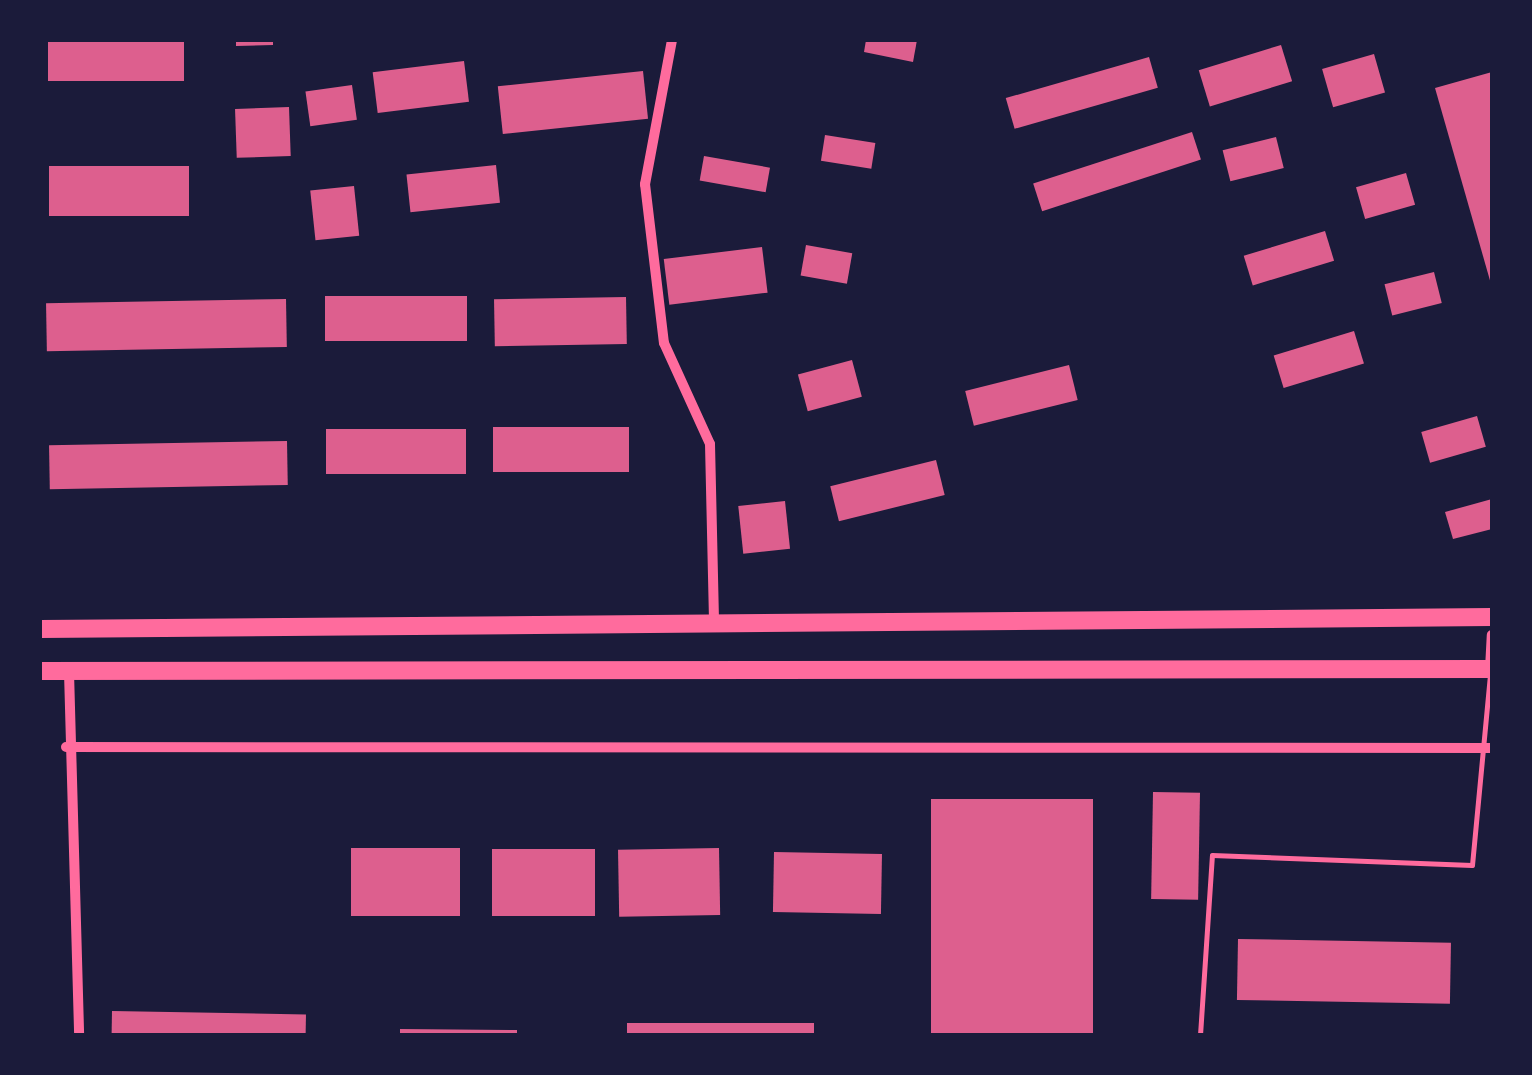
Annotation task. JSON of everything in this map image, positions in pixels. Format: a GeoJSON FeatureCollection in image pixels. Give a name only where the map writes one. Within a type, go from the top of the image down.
{"type":"FeatureCollection","features":[{"type":"Feature","properties":{"kind":"main road"},"geometry":{"type":"LineString","coordinates":[[40,629],[1492,618]]}},
{"type":"Feature","properties":{"kind":"main road"},"geometry":{"type":"LineString","coordinates":[[40,671],[1491,669]]}},
{"type":"Feature","properties":{"kind":"street"},"geometry":{"type":"LineString","coordinates":[[672,40],[645,184],[664,343],[710,444],[714,625]]}},
{"type":"Feature","properties":{"kind":"street"},"geometry":{"type":"LineString","coordinates":[[1491,669],[1492,635]]}},
{"type":"Feature","properties":{"kind":"street"},"geometry":{"type":"LineString","coordinates":[[69,672],[66,747],[79,1035]]}},
{"type":"Feature","properties":{"kind":"street"},"geometry":{"type":"LineString","coordinates":[[66,747],[1489,748]]}},
{"type":"Feature","properties":{"kind":"lane"},"geometry":{"type":"LineString","coordinates":[[1200,1035],[1212,855],[1472,865],[1489,748],[1491,669]]}},
{"type":"Feature","properties":{"kind":"building"},"geometry":{"type":"Polygon","coordinates":[[[48,40],[184,40],[184,81],[48,81],[48,40]]]}},
{"type":"Feature","properties":{"kind":"building"},"geometry":{"type":"Polygon","coordinates":[[[236,40],[273,40],[273,45],[236,46],[236,40]]]}},
{"type":"Feature","properties":{"kind":"building"},"geometry":{"type":"Polygon","coordinates":[[[866,40],[917,40],[913,62],[864,52],[866,40]]]}},
{"type":"Feature","properties":{"kind":"building"},"geometry":{"type":"Polygon","coordinates":[[[1281,45],[1292,81],[1210,106],[1199,70],[1281,45]]]}},
{"type":"Feature","properties":{"kind":"building"},"geometry":{"type":"Polygon","coordinates":[[[1374,54],[1385,92],[1333,107],[1322,69],[1374,54]]]}},
{"type":"Feature","properties":{"kind":"building"},"geometry":{"type":"Polygon","coordinates":[[[1149,57],[1158,88],[1015,129],[1006,98],[1149,57]]]}},
{"type":"Feature","properties":{"kind":"building"},"geometry":{"type":"Polygon","coordinates":[[[464,61],[469,102],[378,113],[373,72],[464,61]]]}},
{"type":"Feature","properties":{"kind":"building"},"geometry":{"type":"Polygon","coordinates":[[[643,71],[648,119],[503,134],[498,86],[643,71]]]}},
{"type":"Feature","properties":{"kind":"building"},"geometry":{"type":"Polygon","coordinates":[[[1492,72],[1492,283],[1491,284],[1435,88],[1492,72]]]}},
{"type":"Feature","properties":{"kind":"building"},"geometry":{"type":"Polygon","coordinates":[[[352,85],[357,120],[310,126],[305,92],[352,85]]]}},
{"type":"Feature","properties":{"kind":"building"},"geometry":{"type":"Polygon","coordinates":[[[289,107],[291,156],[237,158],[235,109],[289,107]]]}},
{"type":"Feature","properties":{"kind":"building"},"geometry":{"type":"Polygon","coordinates":[[[1192,132],[1201,160],[1042,211],[1033,184],[1192,132]]]}},
{"type":"Feature","properties":{"kind":"building"},"geometry":{"type":"Polygon","coordinates":[[[825,135],[875,143],[871,169],[821,161],[825,135]]]}},
{"type":"Feature","properties":{"kind":"building"},"geometry":{"type":"Polygon","coordinates":[[[1276,137],[1284,168],[1230,181],[1223,150],[1276,137]]]}},
{"type":"Feature","properties":{"kind":"building"},"geometry":{"type":"Polygon","coordinates":[[[704,156],[770,168],[766,192],[700,181],[704,156]]]}},
{"type":"Feature","properties":{"kind":"building"},"geometry":{"type":"Polygon","coordinates":[[[496,165],[500,203],[410,212],[406,174],[496,165]]]}},
{"type":"Feature","properties":{"kind":"building"},"geometry":{"type":"Polygon","coordinates":[[[49,166],[189,166],[189,216],[49,216],[49,166]]]}},
{"type":"Feature","properties":{"kind":"building"},"geometry":{"type":"Polygon","coordinates":[[[1406,173],[1415,205],[1365,219],[1356,187],[1406,173]]]}},
{"type":"Feature","properties":{"kind":"building"},"geometry":{"type":"Polygon","coordinates":[[[354,186],[359,236],[315,240],[310,191],[354,186]]]}},
{"type":"Feature","properties":{"kind":"building"},"geometry":{"type":"Polygon","coordinates":[[[1325,231],[1334,261],[1253,285],[1244,256],[1325,231]]]}},
{"type":"Feature","properties":{"kind":"building"},"geometry":{"type":"Polygon","coordinates":[[[806,245],[852,253],[847,284],[801,276],[806,245]]]}},
{"type":"Feature","properties":{"kind":"building"},"geometry":{"type":"Polygon","coordinates":[[[762,247],[768,293],[669,305],[664,259],[762,247]]]}},
{"type":"Feature","properties":{"kind":"building"},"geometry":{"type":"Polygon","coordinates":[[[1434,272],[1442,303],[1392,315],[1385,284],[1434,272]]]}},
{"type":"Feature","properties":{"kind":"building"},"geometry":{"type":"Polygon","coordinates":[[[325,296],[467,296],[467,341],[325,341],[325,296]]]}},
{"type":"Feature","properties":{"kind":"building"},"geometry":{"type":"Polygon","coordinates":[[[626,297],[627,344],[495,346],[494,299],[626,297]]]}},
{"type":"Feature","properties":{"kind":"building"},"geometry":{"type":"Polygon","coordinates":[[[286,299],[287,347],[47,351],[46,303],[286,299]]]}},
{"type":"Feature","properties":{"kind":"building"},"geometry":{"type":"Polygon","coordinates":[[[1354,331],[1364,364],[1284,388],[1274,356],[1354,331]]]}},
{"type":"Feature","properties":{"kind":"building"},"geometry":{"type":"Polygon","coordinates":[[[852,360],[862,397],[808,411],[798,374],[852,360]]]}},
{"type":"Feature","properties":{"kind":"building"},"geometry":{"type":"Polygon","coordinates":[[[1069,365],[1078,400],[974,426],[965,391],[1069,365]]]}},
{"type":"Feature","properties":{"kind":"building"},"geometry":{"type":"Polygon","coordinates":[[[1477,416],[1486,447],[1430,463],[1421,432],[1477,416]]]}},
{"type":"Feature","properties":{"kind":"building"},"geometry":{"type":"Polygon","coordinates":[[[493,427],[629,427],[629,472],[493,472],[493,427]]]}},
{"type":"Feature","properties":{"kind":"building"},"geometry":{"type":"Polygon","coordinates":[[[326,429],[466,429],[466,474],[326,474],[326,429]]]}},
{"type":"Feature","properties":{"kind":"building"},"geometry":{"type":"Polygon","coordinates":[[[287,441],[288,485],[50,489],[49,445],[287,441]]]}},
{"type":"Feature","properties":{"kind":"building"},"geometry":{"type":"Polygon","coordinates":[[[936,460],[945,495],[839,521],[830,486],[936,460]]]}},
{"type":"Feature","properties":{"kind":"building"},"geometry":{"type":"Polygon","coordinates":[[[1492,499],[1492,529],[1453,539],[1445,512],[1492,499]]]}},
{"type":"Feature","properties":{"kind":"building"},"geometry":{"type":"Polygon","coordinates":[[[785,501],[790,549],[743,554],[738,506],[785,501]]]}},
{"type":"Feature","properties":{"kind":"building"},"geometry":{"type":"Polygon","coordinates":[[[1153,792],[1200,793],[1198,900],[1151,899],[1153,792]]]}},
{"type":"Feature","properties":{"kind":"building"},"geometry":{"type":"Polygon","coordinates":[[[931,799],[1093,799],[1093,1035],[931,1035],[931,799]]]}},
{"type":"Feature","properties":{"kind":"building"},"geometry":{"type":"Polygon","coordinates":[[[351,848],[460,848],[460,916],[351,916],[351,848]]]}},
{"type":"Feature","properties":{"kind":"building"},"geometry":{"type":"Polygon","coordinates":[[[719,848],[720,915],[619,917],[618,850],[719,848]]]}},
{"type":"Feature","properties":{"kind":"building"},"geometry":{"type":"Polygon","coordinates":[[[492,849],[595,849],[595,916],[492,916],[492,849]]]}},
{"type":"Feature","properties":{"kind":"building"},"geometry":{"type":"Polygon","coordinates":[[[774,852],[882,854],[881,914],[773,912],[774,852]]]}},
{"type":"Feature","properties":{"kind":"building"},"geometry":{"type":"Polygon","coordinates":[[[1238,939],[1451,943],[1450,1004],[1237,1000],[1238,939]]]}},
{"type":"Feature","properties":{"kind":"building"},"geometry":{"type":"Polygon","coordinates":[[[112,1011],[306,1014],[306,1035],[112,1035],[112,1011]]]}},
{"type":"Feature","properties":{"kind":"building"},"geometry":{"type":"Polygon","coordinates":[[[627,1023],[814,1023],[814,1035],[627,1035],[627,1023]]]}},
{"type":"Feature","properties":{"kind":"building"},"geometry":{"type":"Polygon","coordinates":[[[400,1029],[517,1030],[517,1035],[400,1035],[400,1029]]]}}]}
